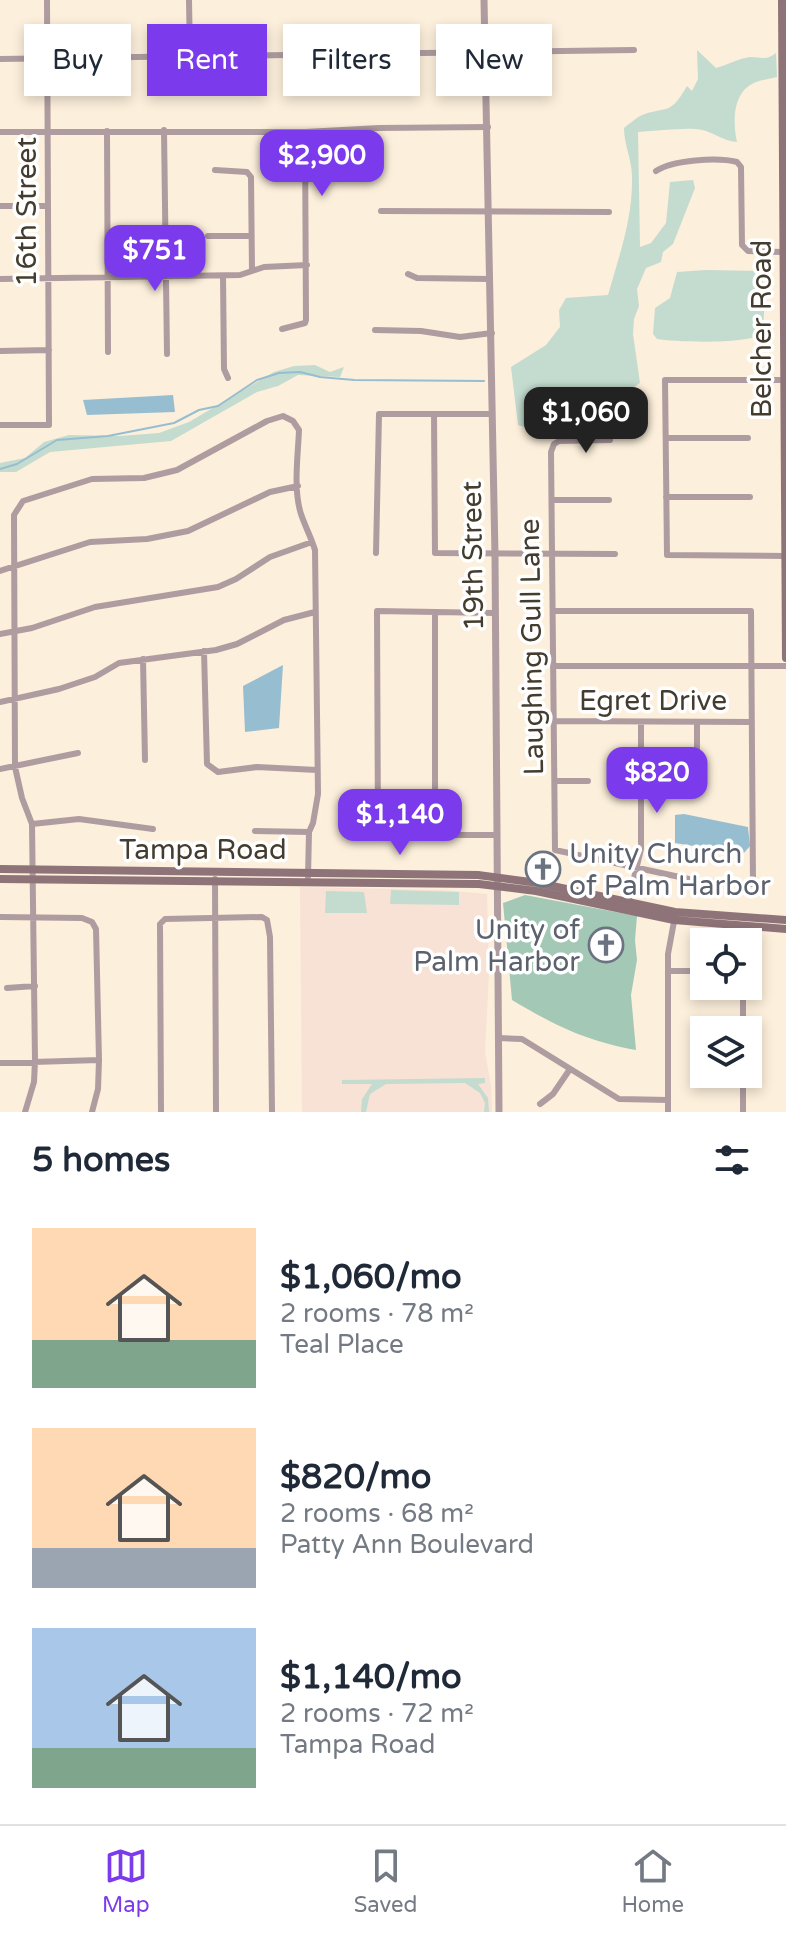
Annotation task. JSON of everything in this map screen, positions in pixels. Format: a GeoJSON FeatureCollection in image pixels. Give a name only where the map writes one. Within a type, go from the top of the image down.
{"type":"FeatureCollection","features":[{"type":"Feature","properties":{"kind":"main road","name":"Belcher Road"},"geometry":{"type":"LineString","coordinates":[[782,0],[786,658]]}},
{"type":"Feature","properties":{"kind":"main road","name":"Tampa Road"},"geometry":{"type":"LineString","coordinates":[[0,869],[32,875]]}},
{"type":"Feature","properties":{"kind":"main road","name":"Tampa Road"},"geometry":{"type":"LineString","coordinates":[[0,879],[32,875],[215,875],[538,883],[675,916],[786,929]]}},
{"type":"Feature","properties":{"kind":"main road","name":"Tampa Road"},"geometry":{"type":"LineString","coordinates":[[675,916],[786,920]]}},
{"type":"Feature","properties":{"kind":"street","name":"16th Street"},"geometry":{"type":"LineString","coordinates":[[47,0],[47,24]]}},
{"type":"Feature","properties":{"kind":"street"},"geometry":{"type":"LineString","coordinates":[[189,0],[189,24]]}},
{"type":"Feature","properties":{"kind":"street","name":"19th Street"},"geometry":{"type":"LineString","coordinates":[[484,0],[485,24]]}},
{"type":"Feature","properties":{"kind":"street"},"geometry":{"type":"LineString","coordinates":[[552,52],[634,50]]}},
{"type":"Feature","properties":{"kind":"street"},"geometry":{"type":"LineString","coordinates":[[267,56],[436,54]]}},
{"type":"Feature","properties":{"kind":"street"},"geometry":{"type":"LineString","coordinates":[[0,59],[24,59]]}},
{"type":"Feature","properties":{"kind":"street","name":"16th Street"},"geometry":{"type":"LineString","coordinates":[[0,425],[49,425],[47,96]]}},
{"type":"Feature","properties":{"kind":"street","name":"19th Street"},"geometry":{"type":"LineString","coordinates":[[487,96],[495,555],[499,1112]]}},
{"type":"Feature","properties":{"kind":"street"},"geometry":{"type":"LineString","coordinates":[[0,132],[305,132],[488,127]]}},
{"type":"Feature","properties":{"kind":"street"},"geometry":{"type":"LineString","coordinates":[[164,130],[167,354]]}},
{"type":"Feature","properties":{"kind":"street"},"geometry":{"type":"LineString","coordinates":[[107,131],[108,352]]}},
{"type":"Feature","properties":{"kind":"street"},"geometry":{"type":"LineString","coordinates":[[282,329],[305,323],[306,320],[305,132]]}},
{"type":"Feature","properties":{"kind":"street"},"geometry":{"type":"LineString","coordinates":[[656,171],[668,163],[700,160],[737,162],[741,167],[742,245],[748,251],[783,252]]}},
{"type":"Feature","properties":{"kind":"street"},"geometry":{"type":"LineString","coordinates":[[215,170],[247,172],[251,177],[252,271]]}},
{"type":"Feature","properties":{"kind":"street"},"geometry":{"type":"LineString","coordinates":[[0,206],[48,206]]}},
{"type":"Feature","properties":{"kind":"street"},"geometry":{"type":"LineString","coordinates":[[381,211],[609,212]]}},
{"type":"Feature","properties":{"kind":"street"},"geometry":{"type":"LineString","coordinates":[[208,236],[251,236]]}},
{"type":"Feature","properties":{"kind":"street"},"geometry":{"type":"LineString","coordinates":[[0,279],[223,276],[240,275],[264,267],[307,265]]}},
{"type":"Feature","properties":{"kind":"street"},"geometry":{"type":"LineString","coordinates":[[408,274],[417,278],[490,279]]}},
{"type":"Feature","properties":{"kind":"street"},"geometry":{"type":"LineString","coordinates":[[223,276],[224,369],[228,378]]}},
{"type":"Feature","properties":{"kind":"street"},"geometry":{"type":"LineString","coordinates":[[375,330],[421,331],[460,337],[492,333]]}},
{"type":"Feature","properties":{"kind":"street"},"geometry":{"type":"LineString","coordinates":[[0,351],[49,350]]}},
{"type":"Feature","properties":{"kind":"street"},"geometry":{"type":"LineString","coordinates":[[783,380],[665,380],[666,497],[667,555],[786,556]]}},
{"type":"Feature","properties":{"kind":"street"},"geometry":{"type":"LineString","coordinates":[[376,553],[379,414],[492,414]]}},
{"type":"Feature","properties":{"kind":"street"},"geometry":{"type":"LineString","coordinates":[[434,414],[435,553],[615,554]]}},
{"type":"Feature","properties":{"kind":"street"},"geometry":{"type":"LineString","coordinates":[[25,1112],[34,1082],[35,986],[32,824],[15,767],[13,568],[16,510],[23,501],[92,479],[144,478],[177,470],[267,421],[283,416],[293,421],[299,430],[301,515],[315,550],[318,794],[309,832],[308,876]]}},
{"type":"Feature","properties":{"kind":"street"},"geometry":{"type":"LineString","coordinates":[[666,438],[748,438]]}},
{"type":"Feature","properties":{"kind":"street","name":"Laughing Gull Lane"},"geometry":{"type":"LineString","coordinates":[[610,440],[559,441],[551,452],[555,850],[637,868]]}},
{"type":"Feature","properties":{"kind":"street"},"geometry":{"type":"LineString","coordinates":[[0,571],[90,542],[147,539],[188,531],[270,492],[298,486]]}},
{"type":"Feature","properties":{"kind":"street"},"geometry":{"type":"LineString","coordinates":[[666,497],[750,497]]}},
{"type":"Feature","properties":{"kind":"street"},"geometry":{"type":"LineString","coordinates":[[552,500],[609,500]]}},
{"type":"Feature","properties":{"kind":"street"},"geometry":{"type":"LineString","coordinates":[[0,634],[95,607],[218,587],[270,557],[312,542]]}},
{"type":"Feature","properties":{"kind":"street"},"geometry":{"type":"LineString","coordinates":[[494,613],[377,611],[378,835],[496,835]]}},
{"type":"Feature","properties":{"kind":"street"},"geometry":{"type":"LineString","coordinates":[[553,611],[751,611],[753,884],[698,881],[637,868]]}},
{"type":"Feature","properties":{"kind":"street"},"geometry":{"type":"LineString","coordinates":[[0,702],[14,701],[95,677],[119,663],[237,644],[284,620],[315,612]]}},
{"type":"Feature","properties":{"kind":"street"},"geometry":{"type":"LineString","coordinates":[[435,612],[435,835]]}},
{"type":"Feature","properties":{"kind":"street"},"geometry":{"type":"LineString","coordinates":[[204,651],[207,764],[218,772],[257,767],[317,770]]}},
{"type":"Feature","properties":{"kind":"street"},"geometry":{"type":"LineString","coordinates":[[143,659],[145,760]]}},
{"type":"Feature","properties":{"kind":"street"},"geometry":{"type":"LineString","coordinates":[[554,666],[786,666]]}},
{"type":"Feature","properties":{"kind":"street","name":"Egret Drive"},"geometry":{"type":"LineString","coordinates":[[555,721],[751,722]]}},
{"type":"Feature","properties":{"kind":"street"},"geometry":{"type":"LineString","coordinates":[[628,906],[642,837],[641,722]]}},
{"type":"Feature","properties":{"kind":"street"},"geometry":{"type":"LineString","coordinates":[[697,722],[697,789]]}},
{"type":"Feature","properties":{"kind":"street"},"geometry":{"type":"LineString","coordinates":[[0,769],[78,753]]}},
{"type":"Feature","properties":{"kind":"street"},"geometry":{"type":"LineString","coordinates":[[555,781],[588,781]]}},
{"type":"Feature","properties":{"kind":"street"},"geometry":{"type":"LineString","coordinates":[[32,824],[79,819],[153,829]]}},
{"type":"Feature","properties":{"kind":"street"},"geometry":{"type":"LineString","coordinates":[[255,831],[309,832]]}},
{"type":"Feature","properties":{"kind":"street"},"geometry":{"type":"LineString","coordinates":[[215,875],[216,1112]]}},
{"type":"Feature","properties":{"kind":"street"},"geometry":{"type":"LineString","coordinates":[[668,1112],[668,941],[675,916]]}},
{"type":"Feature","properties":{"kind":"street"},"geometry":{"type":"LineString","coordinates":[[0,917],[82,918],[92,922],[96,929],[99,1060],[98,1089],[92,1112]]}},
{"type":"Feature","properties":{"kind":"street"},"geometry":{"type":"LineString","coordinates":[[161,1112],[159,928],[165,919],[214,917],[262,917],[270,927],[272,1112]]}},
{"type":"Feature","properties":{"kind":"street"},"geometry":{"type":"LineString","coordinates":[[668,971],[690,971]]}},
{"type":"Feature","properties":{"kind":"street"},"geometry":{"type":"LineString","coordinates":[[7,988],[35,986]]}},
{"type":"Feature","properties":{"kind":"street"},"geometry":{"type":"LineString","coordinates":[[499,1038],[522,1039],[619,1099],[668,1100]]}},
{"type":"Feature","properties":{"kind":"street"},"geometry":{"type":"LineString","coordinates":[[0,1063],[99,1060]]}},
{"type":"Feature","properties":{"kind":"street"},"geometry":{"type":"LineString","coordinates":[[540,1104],[553,1094],[570,1069]]}},
{"type":"Feature","properties":{"kind":"street"},"geometry":{"type":"LineString","coordinates":[[743,1088],[743,1112]]}},
{"type":"Feature","properties":{"kind":"shaded area"},"geometry":{"type":"Polygon","coordinates":[[[300,887],[487,894],[489,972],[485,1052],[492,1112],[302,1112],[300,887]]]}},
{"type":"Feature","properties":{"kind":"green space"},"geometry":{"type":"Polygon","coordinates":[[[697,50],[716,68],[750,57],[766,58],[776,53],[777,77],[752,84],[741,95],[735,119],[737,142],[696,129],[638,132],[640,247],[651,243],[666,223],[670,182],[693,180],[695,188],[673,244],[663,252],[661,262],[646,268],[637,289],[639,306],[633,334],[640,383],[614,400],[608,422],[540,432],[518,425],[511,367],[546,345],[560,327],[559,310],[566,298],[608,295],[624,237],[632,192],[632,171],[624,128],[640,116],[671,107],[687,86],[692,91],[698,79],[697,50]]]}},
{"type":"Feature","properties":{"kind":"green space"},"geometry":{"type":"Polygon","coordinates":[[[761,271],[765,293],[763,333],[728,341],[657,339],[653,334],[655,308],[670,298],[677,272],[761,271]]]}},
{"type":"Feature","properties":{"kind":"green space"},"geometry":{"type":"Polygon","coordinates":[[[315,365],[330,372],[344,367],[340,377],[298,375],[278,386],[257,392],[171,441],[50,452],[16,472],[0,472],[0,463],[25,458],[44,442],[69,435],[159,433],[189,422],[274,372],[294,366],[315,365]]]}},
{"type":"Feature","properties":{"kind":"green space"},"geometry":{"type":"Polygon","coordinates":[[[391,890],[459,892],[459,905],[390,904],[391,890]]]}},
{"type":"Feature","properties":{"kind":"green space"},"geometry":{"type":"Polygon","coordinates":[[[326,891],[364,892],[367,913],[325,913],[326,891]]]}},
{"type":"Feature","properties":{"kind":"green space"},"geometry":{"type":"Polygon","coordinates":[[[525,895],[637,916],[637,960],[631,995],[636,1050],[572,1031],[512,1000],[503,903],[525,895]]]}},
{"type":"Feature","properties":{"kind":"green space"},"geometry":{"type":"Polygon","coordinates":[[[485,1078],[485,1083],[478,1084],[488,1098],[489,1112],[484,1112],[485,1103],[480,1093],[465,1083],[386,1084],[370,1094],[366,1112],[361,1112],[362,1099],[372,1084],[342,1084],[342,1080],[485,1078]]]}},
{"type":"Feature","properties":{"kind":"water"},"geometry":{"type":"Polygon","coordinates":[[[173,395],[175,412],[87,415],[83,400],[173,395]]]}},
{"type":"Feature","properties":{"kind":"water"},"geometry":{"type":"Polygon","coordinates":[[[283,665],[279,728],[245,732],[243,686],[283,665]]]}},
{"type":"Feature","properties":{"kind":"water"},"geometry":{"type":"Polygon","coordinates":[[[684,814],[748,827],[750,846],[743,854],[675,843],[675,815],[684,814]]]}},
{"type":"Feature","properties":{"kind":"waterway"},"geometry":{"type":"LineString","coordinates":[[0,469],[17,464],[57,440],[108,436],[174,423],[199,410],[218,406],[257,380],[279,373],[300,372],[354,380],[484,381]]}},
{"type":"Feature","properties":{"kind":"place","name":"Unity Church of Palm Harbor"},"geometry":{"type":"Point","coordinates":[543,869]}},
{"type":"Feature","properties":{"kind":"place","name":"Unity of Palm Harbor"},"geometry":{"type":"Point","coordinates":[606,945]}}]}
